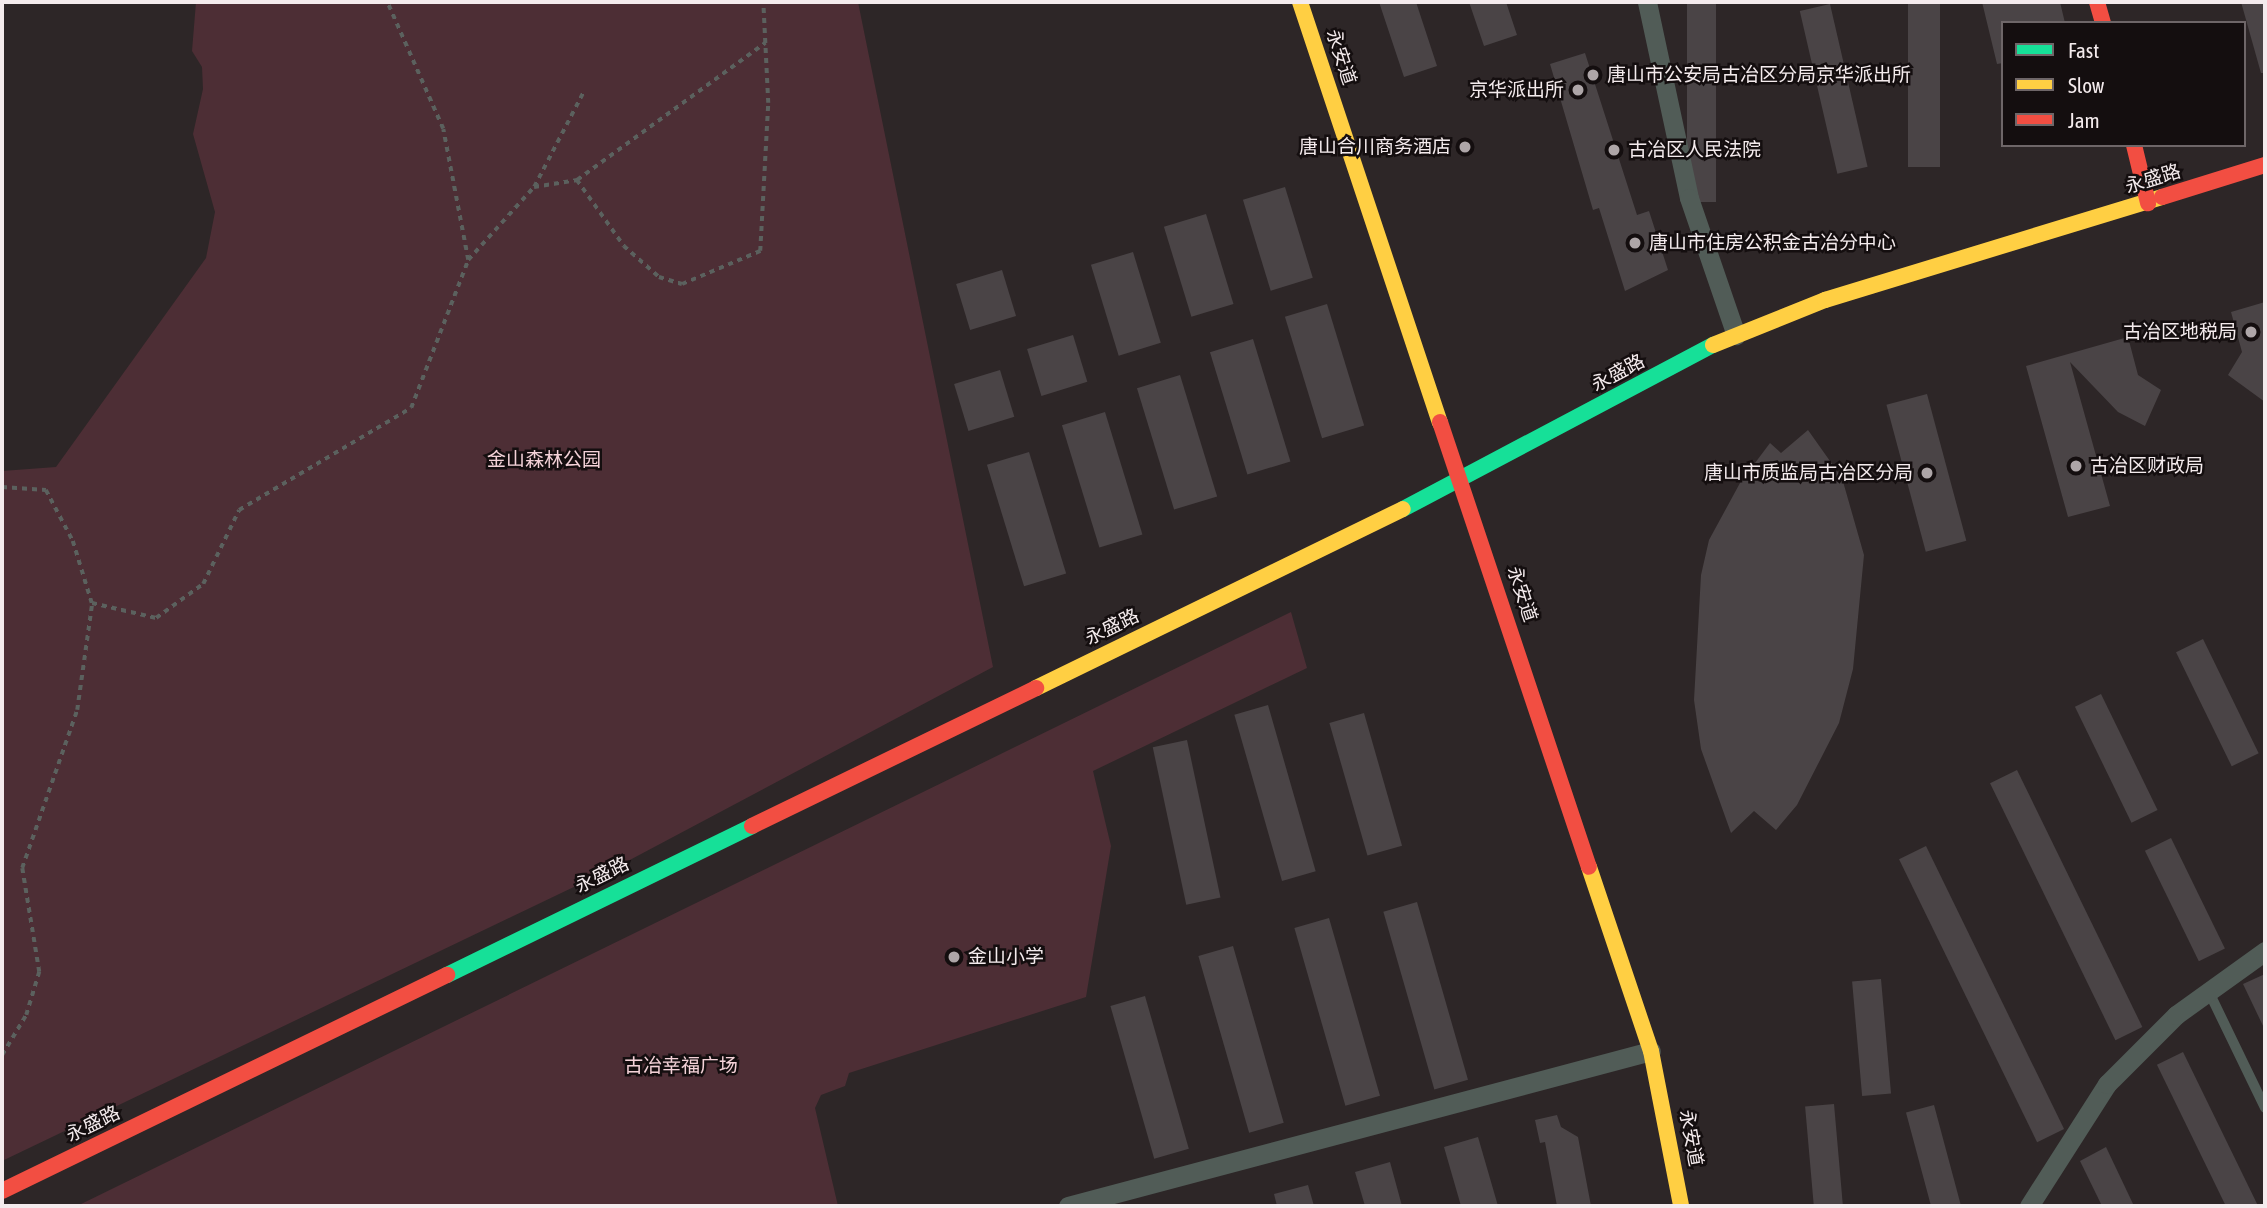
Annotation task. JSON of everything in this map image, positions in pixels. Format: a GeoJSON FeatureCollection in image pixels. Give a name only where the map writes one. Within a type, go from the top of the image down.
{"type":"FeatureCollection","features":[{"type":"Feature","properties":{"kind":"main road","name":"永安道"},"geometry":{"type":"LineString","coordinates":[[1300,2],[1651,1051],[1681,1206]]}},
{"type":"Feature","properties":{"kind":"main road"},"geometry":{"type":"LineString","coordinates":[[2098,2],[2103,21]]}},
{"type":"Feature","properties":{"kind":"main road"},"geometry":{"type":"LineString","coordinates":[[2134,147],[2148,203]]}},
{"type":"Feature","properties":{"kind":"main road","name":"永盛路"},"geometry":{"type":"LineString","coordinates":[[2,1191],[1464,487],[1736,335],[1887,280],[2148,203],[2265,165]]}},
{"type":"Feature","properties":{"kind":"main road"},"geometry":{"type":"LineString","coordinates":[[2214,201],[2265,184]]}},
{"type":"Feature","properties":{"kind":"main road","name":"永盛路"},"geometry":{"type":"LineString","coordinates":[[8,1206],[1715,361],[1838,311],[2122,229]]}},
{"type":"Feature","properties":{"kind":"street"},"geometry":{"type":"LineString","coordinates":[[1647,2],[1689,198],[1736,335]]}},
{"type":"Feature","properties":{"kind":"street"},"geometry":{"type":"LineString","coordinates":[[2029,1206],[2107,1084],[2208,990],[2265,951]]}},
{"type":"Feature","properties":{"kind":"street"},"geometry":{"type":"LineString","coordinates":[[1068,1206],[1651,1051]]}},
{"type":"Feature","properties":{"kind":"lane"},"geometry":{"type":"LineString","coordinates":[[2208,990],[2265,1108]]}},
{"type":"Feature","properties":{"kind":"path"},"geometry":{"type":"LineString","coordinates":[[387,2],[443,129],[468,260]]}},
{"type":"Feature","properties":{"kind":"path"},"geometry":{"type":"LineString","coordinates":[[577,180],[624,246],[659,277],[682,284],[760,251],[766,236],[763,2]]}},
{"type":"Feature","properties":{"kind":"path"},"geometry":{"type":"LineString","coordinates":[[534,187],[577,180],[765,43]]}},
{"type":"Feature","properties":{"kind":"path"},"geometry":{"type":"LineString","coordinates":[[92,603],[156,618],[203,584],[239,510],[411,408],[468,260],[534,187],[583,93]]}},
{"type":"Feature","properties":{"kind":"path"},"geometry":{"type":"LineString","coordinates":[[2,487],[46,490],[73,541],[92,603],[78,710],[22,867],[40,972],[26,1015],[2,1055]]}},
{"type":"Feature","properties":{"kind":"green space","name":"金山森林公园"},"geometry":{"type":"Polygon","coordinates":[[[196,2],[858,2],[993,667],[626,862],[2,1161],[2,471],[56,467],[206,258],[215,212],[193,134],[203,89],[202,67],[192,51],[196,2]]]}},
{"type":"Feature","properties":{"kind":"green space","name":"古冶幸福广场"},"geometry":{"type":"Polygon","coordinates":[[[1291,612],[1307,668],[1093,771],[1111,846],[1086,997],[849,1073],[845,1086],[821,1095],[815,1108],[838,1206],[77,1206],[1291,612]]]}},
{"type":"Feature","properties":{"kind":"building"},"geometry":{"type":"Polygon","coordinates":[[[1379,2],[1416,2],[1437,66],[1404,77],[1379,2]]]}},
{"type":"Feature","properties":{"kind":"building"},"geometry":{"type":"Polygon","coordinates":[[[1469,2],[1506,2],[1517,35],[1484,46],[1469,2]]]}},
{"type":"Feature","properties":{"kind":"building"},"geometry":{"type":"Polygon","coordinates":[[[1687,2],[1716,2],[1716,202],[1687,202],[1687,2]]]}},
{"type":"Feature","properties":{"kind":"building"},"geometry":{"type":"Polygon","coordinates":[[[1908,2],[1940,2],[1940,167],[1908,167],[1908,2]]]}},
{"type":"Feature","properties":{"kind":"building"},"geometry":{"type":"Polygon","coordinates":[[[1982,2],[2060,2],[2065,21],[2001,21],[2001,63],[1997,64],[1982,2]]]}},
{"type":"Feature","properties":{"kind":"building"},"geometry":{"type":"Polygon","coordinates":[[[2241,2],[2265,2],[2265,73],[2261,73],[2241,2]]]}},
{"type":"Feature","properties":{"kind":"building"},"geometry":{"type":"Polygon","coordinates":[[[1830,4],[1868,167],[1837,174],[1800,11],[1830,4]]]}},
{"type":"Feature","properties":{"kind":"building"},"geometry":{"type":"Polygon","coordinates":[[[1585,53],[1637,215],[1649,211],[1668,270],[1625,291],[1599,208],[1593,210],[1550,64],[1585,53]]]}},
{"type":"Feature","properties":{"kind":"building"},"geometry":{"type":"Polygon","coordinates":[[[1285,187],[1313,278],[1271,291],[1243,200],[1285,187]]]}},
{"type":"Feature","properties":{"kind":"building"},"geometry":{"type":"Polygon","coordinates":[[[1206,214],[1233,304],[1191,317],[1164,227],[1206,214]]]}},
{"type":"Feature","properties":{"kind":"building"},"geometry":{"type":"Polygon","coordinates":[[[1133,252],[1161,343],[1119,356],[1091,265],[1133,252]]]}},
{"type":"Feature","properties":{"kind":"building"},"geometry":{"type":"Polygon","coordinates":[[[1002,270],[1016,316],[970,330],[956,284],[1002,270]]]}},
{"type":"Feature","properties":{"kind":"building","name":"古冶区地税局"},"geometry":{"type":"Polygon","coordinates":[[[2265,302],[2265,402],[2228,375],[2242,352],[2231,312],[2265,302]]]}},
{"type":"Feature","properties":{"kind":"building"},"geometry":{"type":"Polygon","coordinates":[[[1327,304],[1364,425],[1322,438],[1285,317],[1327,304]]]}},
{"type":"Feature","properties":{"kind":"building"},"geometry":{"type":"Polygon","coordinates":[[[1073,335],[1087,382],[1041,396],[1027,349],[1073,335]]]}},
{"type":"Feature","properties":{"kind":"building","name":"古冶区财政局"},"geometry":{"type":"Polygon","coordinates":[[[2128,337],[2138,375],[2161,390],[2145,426],[2118,412],[2070,362],[2110,506],[2068,517],[2026,366],[2128,337]]]}},
{"type":"Feature","properties":{"kind":"building"},"geometry":{"type":"Polygon","coordinates":[[[1253,339],[1290,461],[1247,475],[1210,352],[1253,339]]]}},
{"type":"Feature","properties":{"kind":"building"},"geometry":{"type":"Polygon","coordinates":[[[1000,370],[1014,417],[968,431],[954,384],[1000,370]]]}},
{"type":"Feature","properties":{"kind":"building"},"geometry":{"type":"Polygon","coordinates":[[[1180,375],[1217,496],[1174,510],[1137,388],[1180,375]]]}},
{"type":"Feature","properties":{"kind":"building","name":"唐山市质监局古冶区分局"},"geometry":{"type":"Polygon","coordinates":[[[1927,394],[1966,541],[1926,552],[1886,405],[1927,394]]]}},
{"type":"Feature","properties":{"kind":"building"},"geometry":{"type":"Polygon","coordinates":[[[1105,412],[1142,534],[1099,548],[1062,425],[1105,412]]]}},
{"type":"Feature","properties":{"kind":"building"},"geometry":{"type":"Polygon","coordinates":[[[1808,430],[1842,478],[1864,555],[1853,669],[1839,723],[1797,805],[1776,830],[1754,811],[1731,833],[1701,749],[1694,700],[1701,575],[1709,540],[1740,483],[1770,443],[1781,453],[1808,430]]]}},
{"type":"Feature","properties":{"kind":"building"},"geometry":{"type":"Polygon","coordinates":[[[1029,452],[1066,573],[1024,586],[987,465],[1029,452]]]}},
{"type":"Feature","properties":{"kind":"building"},"geometry":{"type":"Polygon","coordinates":[[[2203,639],[2259,753],[2232,766],[2176,652],[2203,639]]]}},
{"type":"Feature","properties":{"kind":"building"},"geometry":{"type":"Polygon","coordinates":[[[2101,694],[2158,810],[2131,823],[2075,707],[2101,694]]]}},
{"type":"Feature","properties":{"kind":"building"},"geometry":{"type":"Polygon","coordinates":[[[1268,705],[1316,871],[1282,881],[1234,715],[1268,705]]]}},
{"type":"Feature","properties":{"kind":"building"},"geometry":{"type":"Polygon","coordinates":[[[1364,713],[1402,846],[1367,856],[1329,723],[1364,713]]]}},
{"type":"Feature","properties":{"kind":"building"},"geometry":{"type":"Polygon","coordinates":[[[1187,740],[1220,897],[1186,905],[1153,747],[1187,740]]]}},
{"type":"Feature","properties":{"kind":"building"},"geometry":{"type":"Polygon","coordinates":[[[2017,770],[2142,1027],[2115,1040],[1990,783],[2017,770]]]}},
{"type":"Feature","properties":{"kind":"building"},"geometry":{"type":"Polygon","coordinates":[[[2171,838],[2225,949],[2199,961],[2145,851],[2171,838]]]}},
{"type":"Feature","properties":{"kind":"building"},"geometry":{"type":"Polygon","coordinates":[[[1926,846],[2064,1129],[2037,1142],[1899,859],[1926,846]]]}},
{"type":"Feature","properties":{"kind":"building"},"geometry":{"type":"Polygon","coordinates":[[[1417,902],[1468,1080],[1434,1089],[1383,912],[1417,902]]]}},
{"type":"Feature","properties":{"kind":"building"},"geometry":{"type":"Polygon","coordinates":[[[1329,918],[1380,1096],[1345,1106],[1294,928],[1329,918]]]}},
{"type":"Feature","properties":{"kind":"building"},"geometry":{"type":"Polygon","coordinates":[[[1233,946],[1284,1123],[1249,1133],[1198,956],[1233,946]]]}},
{"type":"Feature","properties":{"kind":"building"},"geometry":{"type":"Polygon","coordinates":[[[2265,974],[2265,1030],[2243,984],[2265,974]]]}},
{"type":"Feature","properties":{"kind":"building"},"geometry":{"type":"Polygon","coordinates":[[[1881,979],[1891,1094],[1862,1096],[1852,982],[1881,979]]]}},
{"type":"Feature","properties":{"kind":"building"},"geometry":{"type":"Polygon","coordinates":[[[1145,996],[1189,1149],[1154,1159],[1110,1006],[1145,996]]]}},
{"type":"Feature","properties":{"kind":"building"},"geometry":{"type":"Polygon","coordinates":[[[2183,1052],[2258,1206],[2226,1206],[2157,1065],[2183,1052]]]}},
{"type":"Feature","properties":{"kind":"building"},"geometry":{"type":"Polygon","coordinates":[[[1834,1104],[1843,1206],[1814,1206],[1805,1107],[1834,1104]]]}},
{"type":"Feature","properties":{"kind":"building"},"geometry":{"type":"Polygon","coordinates":[[[1934,1105],[1961,1206],[1931,1206],[1906,1113],[1934,1105]]]}},
{"type":"Feature","properties":{"kind":"building"},"geometry":{"type":"Polygon","coordinates":[[[1557,1115],[1561,1127],[1578,1137],[1591,1206],[1557,1206],[1545,1142],[1540,1143],[1535,1120],[1557,1115]]]}},
{"type":"Feature","properties":{"kind":"building"},"geometry":{"type":"Polygon","coordinates":[[[1478,1137],[1498,1206],[1461,1206],[1444,1147],[1478,1137]]]}},
{"type":"Feature","properties":{"kind":"building"},"geometry":{"type":"Polygon","coordinates":[[[2106,1147],[2134,1206],[2102,1206],[2080,1161],[2106,1147]]]}},
{"type":"Feature","properties":{"kind":"building"},"geometry":{"type":"Polygon","coordinates":[[[1390,1162],[1402,1206],[1365,1206],[1355,1172],[1390,1162]]]}},
{"type":"Feature","properties":{"kind":"building"},"geometry":{"type":"Polygon","coordinates":[[[1308,1185],[1314,1206],[1277,1206],[1274,1194],[1308,1185]]]}},
{"type":"Feature","properties":{"kind":"traffic: fast"},"geometry":{"type":"LineString","coordinates":[[1403,509],[1713,345]]}},
{"type":"Feature","properties":{"kind":"traffic: fast"},"geometry":{"type":"LineString","coordinates":[[447,975],[752,826]]}},
{"type":"Feature","properties":{"kind":"traffic: slow"},"geometry":{"type":"LineString","coordinates":[[1300,2],[1440,422]]}},
{"type":"Feature","properties":{"kind":"traffic: slow"},"geometry":{"type":"LineString","coordinates":[[1713,345],[1825,300],[2162,197]]}},
{"type":"Feature","properties":{"kind":"traffic: slow"},"geometry":{"type":"LineString","coordinates":[[1036,688],[1403,509]]}},
{"type":"Feature","properties":{"kind":"traffic: slow"},"geometry":{"type":"LineString","coordinates":[[1589,867],[1651,1051],[1681,1206]]}},
{"type":"Feature","properties":{"kind":"traffic: jam"},"geometry":{"type":"LineString","coordinates":[[2097,2],[2102,21]]}},
{"type":"Feature","properties":{"kind":"traffic: jam"},"geometry":{"type":"LineString","coordinates":[[2134,147],[2148,203]]}},
{"type":"Feature","properties":{"kind":"traffic: jam"},"geometry":{"type":"LineString","coordinates":[[2162,197],[2265,165]]}},
{"type":"Feature","properties":{"kind":"traffic: jam"},"geometry":{"type":"LineString","coordinates":[[1440,422],[1589,867]]}},
{"type":"Feature","properties":{"kind":"traffic: jam"},"geometry":{"type":"LineString","coordinates":[[752,826],[1036,688]]}},
{"type":"Feature","properties":{"kind":"traffic: jam"},"geometry":{"type":"LineString","coordinates":[[2,1191],[447,975]]}},
{"type":"Feature","properties":{"kind":"place","name":"唐山市公安局古冶区分局京华派出所"},"geometry":{"type":"Point","coordinates":[1593,75]}},
{"type":"Feature","properties":{"kind":"place","name":"京华派出所"},"geometry":{"type":"Point","coordinates":[1578,90]}},
{"type":"Feature","properties":{"kind":"place","name":"唐山合川商务酒店"},"geometry":{"type":"Point","coordinates":[1465,147]}},
{"type":"Feature","properties":{"kind":"place","name":"古冶区人民法院"},"geometry":{"type":"Point","coordinates":[1614,150]}},
{"type":"Feature","properties":{"kind":"place","name":"唐山市住房公积金古冶分中心"},"geometry":{"type":"Point","coordinates":[1635,243]}},
{"type":"Feature","properties":{"kind":"place","name":"古冶区地税局"},"geometry":{"type":"Point","coordinates":[2251,332]}},
{"type":"Feature","properties":{"kind":"place","name":"古冶区财政局"},"geometry":{"type":"Point","coordinates":[2076,466]}},
{"type":"Feature","properties":{"kind":"place","name":"唐山市质监局古冶区分局"},"geometry":{"type":"Point","coordinates":[1927,473]}},
{"type":"Feature","properties":{"kind":"place","name":"金山小学"},"geometry":{"type":"Point","coordinates":[954,957]}}]}
